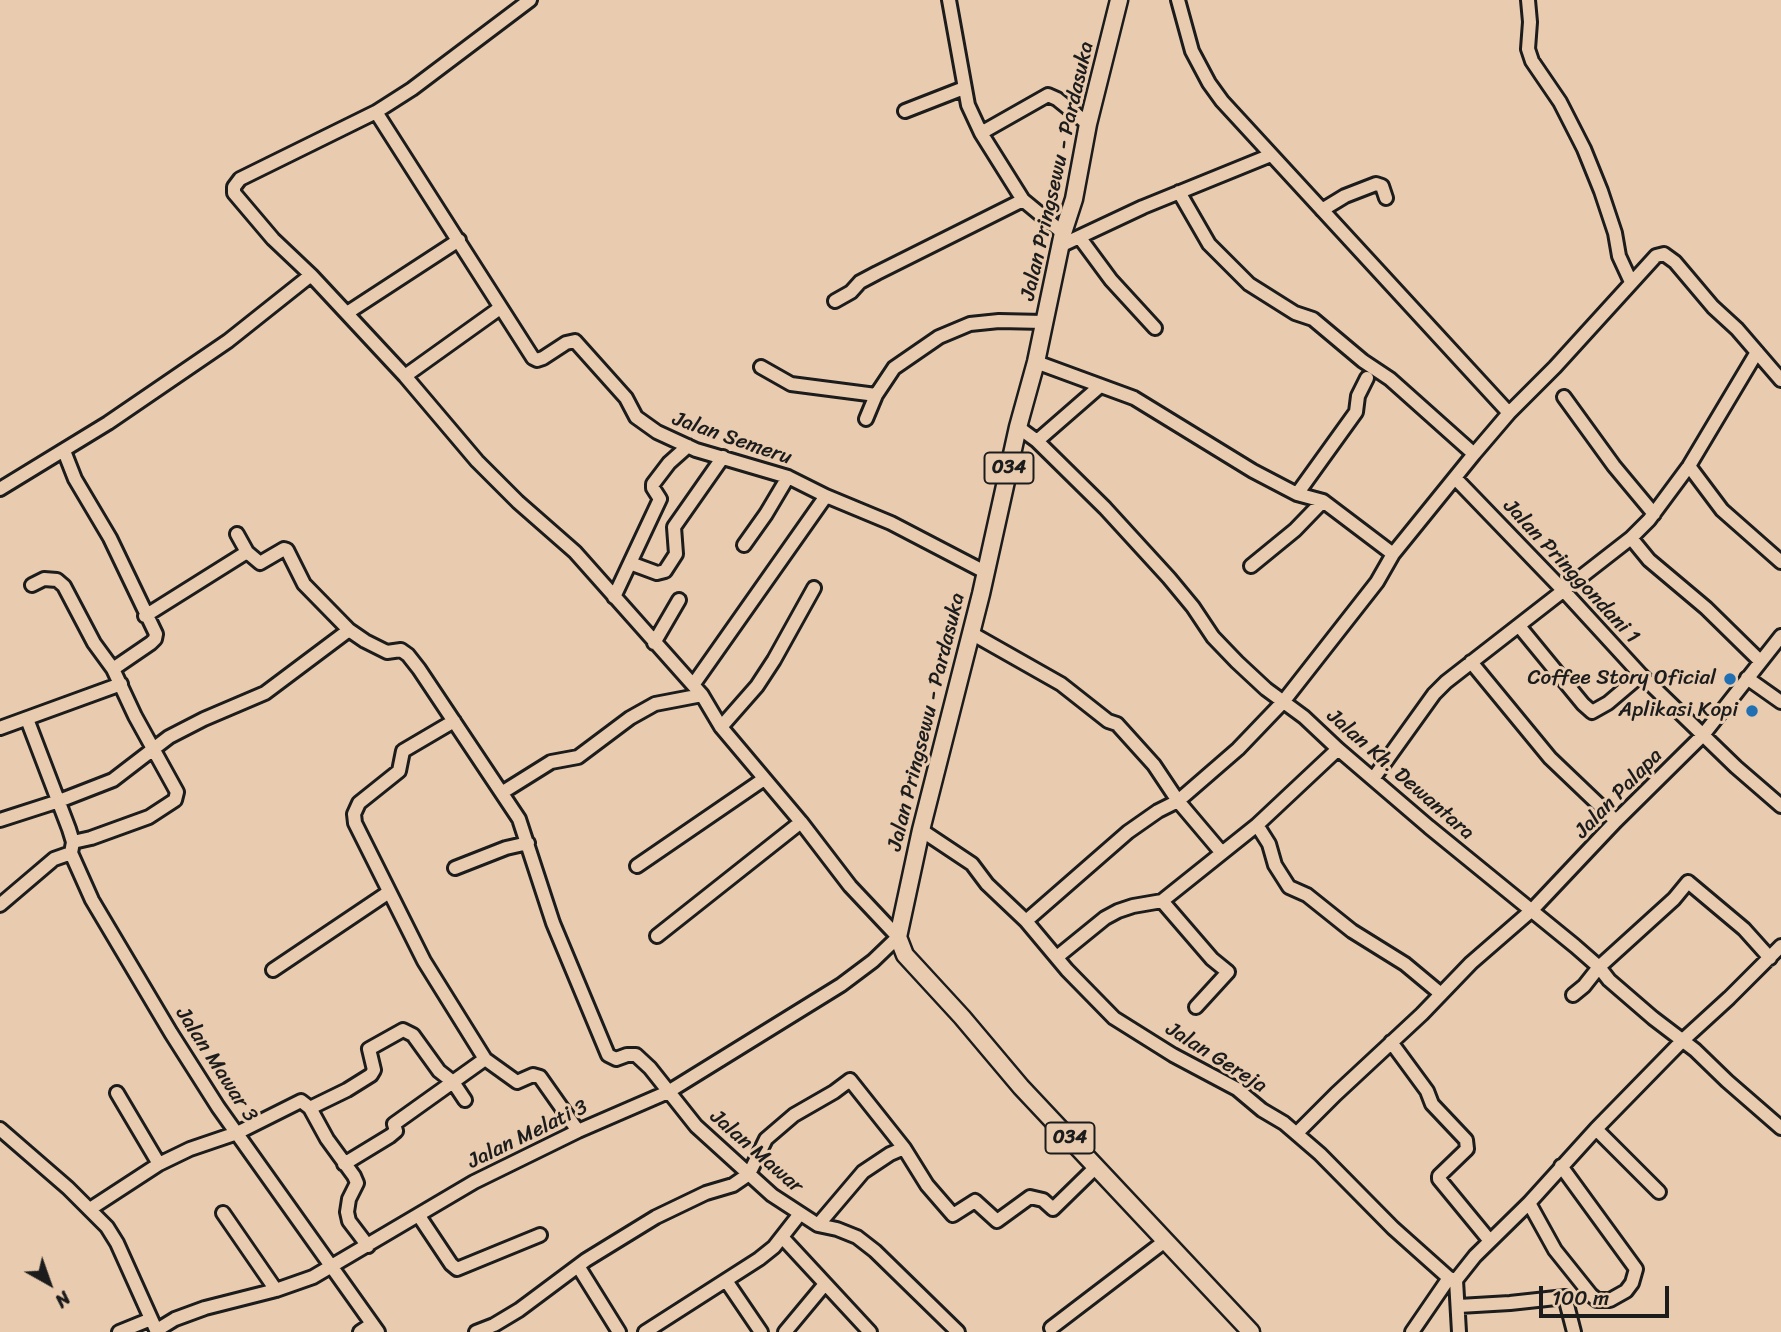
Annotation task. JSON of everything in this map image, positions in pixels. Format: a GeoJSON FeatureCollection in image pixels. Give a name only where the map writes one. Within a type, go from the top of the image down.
{"type":"FeatureCollection","features":[{"type":"Feature","properties":{"kind":"main road","name":"Jalan Pringsewu - Pardasuka"},"geometry":{"type":"LineString","coordinates":[[898,937],[920,830],[971,633],[1018,427],[1036,362],[1074,199],[1088,124],[1119,0]]}},
{"type":"Feature","properties":{"kind":"main road","name":"034"},"geometry":{"type":"LineString","coordinates":[[898,937],[905,956],[962,1017],[1021,1087],[1251,1332]]}},
{"type":"Feature","properties":{"kind":"street"},"geometry":{"type":"LineString","coordinates":[[530,0],[450,62],[376,112],[240,179],[234,187],[234,193],[273,239],[311,275],[405,376],[477,461],[518,502],[575,552],[702,695],[721,727],[801,822],[850,886],[898,937]]}},
{"type":"Feature","properties":{"kind":"street"},"geometry":{"type":"LineString","coordinates":[[949,0],[968,105],[981,133],[1023,200],[1063,239],[1080,238],[1179,192],[1271,155]]}},
{"type":"Feature","properties":{"kind":"street"},"geometry":{"type":"LineString","coordinates":[[1178,0],[1192,51],[1200,69],[1222,101],[1509,413]]}},
{"type":"Feature","properties":{"kind":"street"},"geometry":{"type":"LineString","coordinates":[[1528,0],[1531,22],[1528,48],[1532,61],[1560,102],[1584,149],[1615,233],[1619,256],[1631,282]]}},
{"type":"Feature","properties":{"kind":"street"},"geometry":{"type":"LineString","coordinates":[[905,111],[964,88]]}},
{"type":"Feature","properties":{"kind":"street"},"geometry":{"type":"LineString","coordinates":[[981,133],[1048,95],[1088,124]]}},
{"type":"Feature","properties":{"kind":"street","name":"Jalan Semeru"},"geometry":{"type":"LineString","coordinates":[[376,112],[533,358],[543,358],[566,343],[575,341],[625,398],[636,417],[657,432],[696,450],[788,477],[891,523],[985,572]]}},
{"type":"Feature","properties":{"kind":"street"},"geometry":{"type":"LineString","coordinates":[[1322,210],[1345,196],[1376,184],[1382,186],[1386,198]]}},
{"type":"Feature","properties":{"kind":"street"},"geometry":{"type":"LineString","coordinates":[[1179,192],[1209,244],[1249,284],[1295,313],[1313,319],[1363,361],[1390,379],[1474,454]]}},
{"type":"Feature","properties":{"kind":"street"},"geometry":{"type":"LineString","coordinates":[[835,301],[851,292],[860,282],[1023,200]]}},
{"type":"Feature","properties":{"kind":"street"},"geometry":{"type":"LineString","coordinates":[[1080,238],[1111,280],[1155,328]]}},
{"type":"Feature","properties":{"kind":"street"},"geometry":{"type":"LineString","coordinates":[[347,313],[459,240]]}},
{"type":"Feature","properties":{"kind":"street"},"geometry":{"type":"LineString","coordinates":[[1026,921],[1128,832],[1178,800],[1238,749],[1283,702],[1377,582],[1393,554],[1474,454],[1649,262],[1664,254],[1675,261],[1713,307],[1737,329],[1781,380]]}},
{"type":"Feature","properties":{"kind":"street"},"geometry":{"type":"LineString","coordinates":[[0,489],[64,451],[228,341],[311,275]]}},
{"type":"Feature","properties":{"kind":"street"},"geometry":{"type":"LineString","coordinates":[[405,376],[500,308]]}},
{"type":"Feature","properties":{"kind":"street"},"geometry":{"type":"LineString","coordinates":[[866,419],[876,395],[894,368],[939,337],[970,324],[999,321],[1044,322]]}},
{"type":"Feature","properties":{"kind":"street"},"geometry":{"type":"LineString","coordinates":[[1373,779],[1434,694],[1462,668],[1631,538],[1654,514],[1689,466],[1757,352]]}},
{"type":"Feature","properties":{"kind":"street"},"geometry":{"type":"LineString","coordinates":[[1036,362],[1134,398],[1253,471],[1297,494],[1323,501],[1393,554]]}},
{"type":"Feature","properties":{"kind":"street"},"geometry":{"type":"LineString","coordinates":[[761,367],[791,384],[876,395]]}},
{"type":"Feature","properties":{"kind":"street"},"geometry":{"type":"LineString","coordinates":[[1297,494],[1356,412],[1358,396],[1367,378]]}},
{"type":"Feature","properties":{"kind":"street"},"geometry":{"type":"LineString","coordinates":[[1037,441],[1099,387]]}},
{"type":"Feature","properties":{"kind":"street"},"geometry":{"type":"LineString","coordinates":[[1564,397],[1614,466],[1654,514]]}},
{"type":"Feature","properties":{"kind":"street","name":"Jalan Kh. Dewantara"},"geometry":{"type":"LineString","coordinates":[[1018,427],[1037,441],[1089,492],[1169,578],[1224,649],[1373,779],[1599,967],[1609,980],[1653,1018],[1779,1121]]}},
{"type":"Feature","properties":{"kind":"street"},"geometry":{"type":"LineString","coordinates":[[614,597],[660,499],[653,484],[669,463],[688,446]]}},
{"type":"Feature","properties":{"kind":"street"},"geometry":{"type":"LineString","coordinates":[[64,451],[75,479],[110,538],[145,616],[156,634],[155,639],[113,669]]}},
{"type":"Feature","properties":{"kind":"street"},"geometry":{"type":"LineString","coordinates":[[630,563],[657,573],[665,571],[676,554],[674,527],[723,457]]}},
{"type":"Feature","properties":{"kind":"street"},"geometry":{"type":"LineString","coordinates":[[1689,466],[1722,510],[1781,562]]}},
{"type":"Feature","properties":{"kind":"street"},"geometry":{"type":"LineString","coordinates":[[744,545],[788,477]]}},
{"type":"Feature","properties":{"kind":"street","name":"Jalan Pringgondani 1"},"geometry":{"type":"LineString","coordinates":[[1456,478],[1641,675],[1781,806]]}},
{"type":"Feature","properties":{"kind":"street"},"geometry":{"type":"LineString","coordinates":[[693,685],[826,496]]}},
{"type":"Feature","properties":{"kind":"street"},"geometry":{"type":"LineString","coordinates":[[1251,566],[1295,530],[1323,501]]}},
{"type":"Feature","properties":{"kind":"street"},"geometry":{"type":"LineString","coordinates":[[237,534],[247,552],[260,563],[284,549],[287,550],[304,584],[349,630],[387,652],[401,650],[408,655],[503,792],[519,819],[528,842],[455,868]]}},
{"type":"Feature","properties":{"kind":"street"},"geometry":{"type":"LineString","coordinates":[[1631,538],[1655,566],[1706,608],[1760,661]]}},
{"type":"Feature","properties":{"kind":"street"},"geometry":{"type":"LineString","coordinates":[[145,616],[247,552]]}},
{"type":"Feature","properties":{"kind":"street"},"geometry":{"type":"LineString","coordinates":[[0,905],[54,859],[91,838],[149,817],[175,800],[177,792],[135,716],[113,669],[94,643],[64,586],[57,580],[44,579],[32,585]]}},
{"type":"Feature","properties":{"kind":"street"},"geometry":{"type":"LineString","coordinates":[[721,727],[762,677],[814,588]]}},
{"type":"Feature","properties":{"kind":"street"},"geometry":{"type":"LineString","coordinates":[[654,643],[679,600]]}},
{"type":"Feature","properties":{"kind":"street"},"geometry":{"type":"LineString","coordinates":[[1519,626],[1592,712],[1608,703],[1641,675]]}},
{"type":"Feature","properties":{"kind":"street"},"geometry":{"type":"LineString","coordinates":[[0,820],[113,780],[169,737],[265,693],[349,630]]}},
{"type":"Feature","properties":{"kind":"street"},"geometry":{"type":"LineString","coordinates":[[971,633],[1061,684],[1108,721],[1116,724],[1154,765],[1178,800],[1222,853]]}},
{"type":"Feature","properties":{"kind":"street","name":"Jalan Palapa"},"geometry":{"type":"LineString","coordinates":[[1297,1133],[1471,963],[1532,910],[1616,821],[1703,735],[1781,636]]}},
{"type":"Feature","properties":{"kind":"street"},"geometry":{"type":"LineString","coordinates":[[1471,662],[1550,758],[1616,821]]}},
{"type":"Feature","properties":{"kind":"street"},"geometry":{"type":"LineString","coordinates":[[1747,678],[1781,702]]}},
{"type":"Feature","properties":{"kind":"street"},"geometry":{"type":"LineString","coordinates":[[0,728],[121,684]]}},
{"type":"Feature","properties":{"kind":"street"},"geometry":{"type":"LineString","coordinates":[[503,792],[551,762],[578,757],[630,718],[654,704],[702,695]]}},
{"type":"Feature","properties":{"kind":"street","name":"Jalan Mawar 3"},"geometry":{"type":"LineString","coordinates":[[27,719],[59,801],[72,848],[92,900],[165,1024],[237,1133],[375,1328]]}},
{"type":"Feature","properties":{"kind":"street"},"geometry":{"type":"LineString","coordinates":[[454,720],[407,748],[401,756],[400,771],[362,798],[354,814],[355,823],[425,961],[485,1059],[517,1082],[533,1075],[540,1077],[579,1131]]}},
{"type":"Feature","properties":{"kind":"street"},"geometry":{"type":"LineString","coordinates":[[1058,957],[1112,914],[1133,906],[1162,901],[1257,825],[1338,749]]}},
{"type":"Feature","properties":{"kind":"street"},"geometry":{"type":"LineString","coordinates":[[636,866],[764,779]]}},
{"type":"Feature","properties":{"kind":"street"},"geometry":{"type":"LineString","coordinates":[[657,936],[801,822]]}},
{"type":"Feature","properties":{"kind":"street"},"geometry":{"type":"LineString","coordinates":[[1257,825],[1269,844],[1275,865],[1289,887],[1307,895],[1352,931],[1405,964],[1441,994]]}},
{"type":"Feature","properties":{"kind":"street","name":"Jalan Gereja"},"geometry":{"type":"LineString","coordinates":[[920,830],[972,864],[987,884],[1026,921],[1067,970],[1114,1017],[1173,1055],[1237,1089],[1262,1110],[1297,1133],[1393,1228],[1452,1279]]}},
{"type":"Feature","properties":{"kind":"street","name":"Jalan Mawar"},"geometry":{"type":"LineString","coordinates":[[528,842],[553,923],[608,1055],[616,1059],[636,1055],[650,1068],[696,1126],[772,1195],[818,1225],[857,1237],[875,1251],[958,1332]]}},
{"type":"Feature","properties":{"kind":"street"},"geometry":{"type":"LineString","coordinates":[[1573,995],[1599,967],[1649,924],[1688,882],[1744,929],[1770,958]]}},
{"type":"Feature","properties":{"kind":"street"},"geometry":{"type":"LineString","coordinates":[[273,970],[388,892]]}},
{"type":"Feature","properties":{"kind":"street"},"geometry":{"type":"LineString","coordinates":[[1162,901],[1212,959],[1228,972],[1196,1007]]}},
{"type":"Feature","properties":{"kind":"street","name":"Jalan Melati 3"},"geometry":{"type":"LineString","coordinates":[[119,1332],[155,1327],[205,1308],[276,1290],[313,1277],[474,1182],[668,1092],[841,985],[873,961],[898,937]]}},
{"type":"Feature","properties":{"kind":"street"},"geometry":{"type":"LineString","coordinates":[[1412,1332],[1452,1279],[1529,1203],[1561,1166],[1683,1040],[1781,946]]}},
{"type":"Feature","properties":{"kind":"street"},"geometry":{"type":"LineString","coordinates":[[310,1108],[347,1090],[371,1074],[374,1070],[369,1049],[403,1030],[413,1035],[439,1071],[453,1082],[465,1100]]}},
{"type":"Feature","properties":{"kind":"street"},"geometry":{"type":"LineString","coordinates":[[1391,1042],[1427,1091],[1432,1104],[1466,1140],[1467,1149],[1439,1179],[1490,1241]]}},
{"type":"Feature","properties":{"kind":"street"},"geometry":{"type":"LineString","coordinates":[[344,1164],[390,1136],[396,1131],[394,1124],[485,1059]]}},
{"type":"Feature","properties":{"kind":"street"},"geometry":{"type":"LineString","coordinates":[[476,1332],[519,1310],[578,1266],[656,1217],[706,1193],[733,1185],[749,1174],[766,1139],[794,1115],[850,1080],[904,1148],[927,1185],[950,1213],[956,1214],[975,1201],[997,1221],[1030,1197],[1043,1200],[1053,1209],[1096,1167]]}},
{"type":"Feature","properties":{"kind":"street"},"geometry":{"type":"LineString","coordinates":[[117,1093],[159,1164]]}},
{"type":"Feature","properties":{"kind":"street"},"geometry":{"type":"LineString","coordinates":[[90,1209],[159,1164],[190,1149],[237,1133],[301,1101],[310,1108],[357,1184],[349,1199],[347,1212],[349,1221],[368,1246]]}},
{"type":"Feature","properties":{"kind":"street"},"geometry":{"type":"LineString","coordinates":[[0,1129],[107,1227],[155,1327]]}},
{"type":"Feature","properties":{"kind":"street"},"geometry":{"type":"LineString","coordinates":[[1596,1129],[1659,1192]]}},
{"type":"Feature","properties":{"kind":"street"},"geometry":{"type":"LineString","coordinates":[[818,1225],[863,1172],[904,1148]]}},
{"type":"Feature","properties":{"kind":"street"},"geometry":{"type":"LineString","coordinates":[[1529,1203],[1555,1250],[1591,1295],[1597,1300],[1610,1300],[1626,1291],[1632,1283],[1636,1269],[1561,1166]]}},
{"type":"Feature","properties":{"kind":"street"},"geometry":{"type":"LineString","coordinates":[[223,1213],[276,1290]]}},
{"type":"Feature","properties":{"kind":"street"},"geometry":{"type":"LineString","coordinates":[[645,1332],[727,1282],[774,1247],[799,1215]]}},
{"type":"Feature","properties":{"kind":"street"},"geometry":{"type":"LineString","coordinates":[[419,1216],[457,1269],[540,1235]]}},
{"type":"Feature","properties":{"kind":"street"},"geometry":{"type":"LineString","coordinates":[[782,1237],[870,1332]]}},
{"type":"Feature","properties":{"kind":"street"},"geometry":{"type":"LineString","coordinates":[[1051,1328],[1165,1241]]}},
{"type":"Feature","properties":{"kind":"street"},"geometry":{"type":"LineString","coordinates":[[578,1266],[619,1332]]}},
{"type":"Feature","properties":{"kind":"street"},"geometry":{"type":"LineString","coordinates":[[1452,1279],[1459,1306],[1458,1332]]}},
{"type":"Feature","properties":{"kind":"street"},"geometry":{"type":"LineString","coordinates":[[727,1282],[761,1332]]}},
{"type":"Feature","properties":{"kind":"street"},"geometry":{"type":"LineString","coordinates":[[785,1332],[825,1284]]}},
{"type":"Feature","properties":{"kind":"street"},"geometry":{"type":"LineString","coordinates":[[1459,1306],[1565,1297],[1574,1332]]}},
{"type":"Feature","properties":{"kind":"street"},"geometry":{"type":"LineString","coordinates":[[360,1332],[375,1328]]}},
{"type":"Feature","properties":{"kind":"place","name":"Coffee Story Oficial"},"geometry":{"type":"Point","coordinates":[1730,679]}},
{"type":"Feature","properties":{"kind":"place","name":"Aplikasi Kopi"},"geometry":{"type":"Point","coordinates":[1752,711]}}]}
